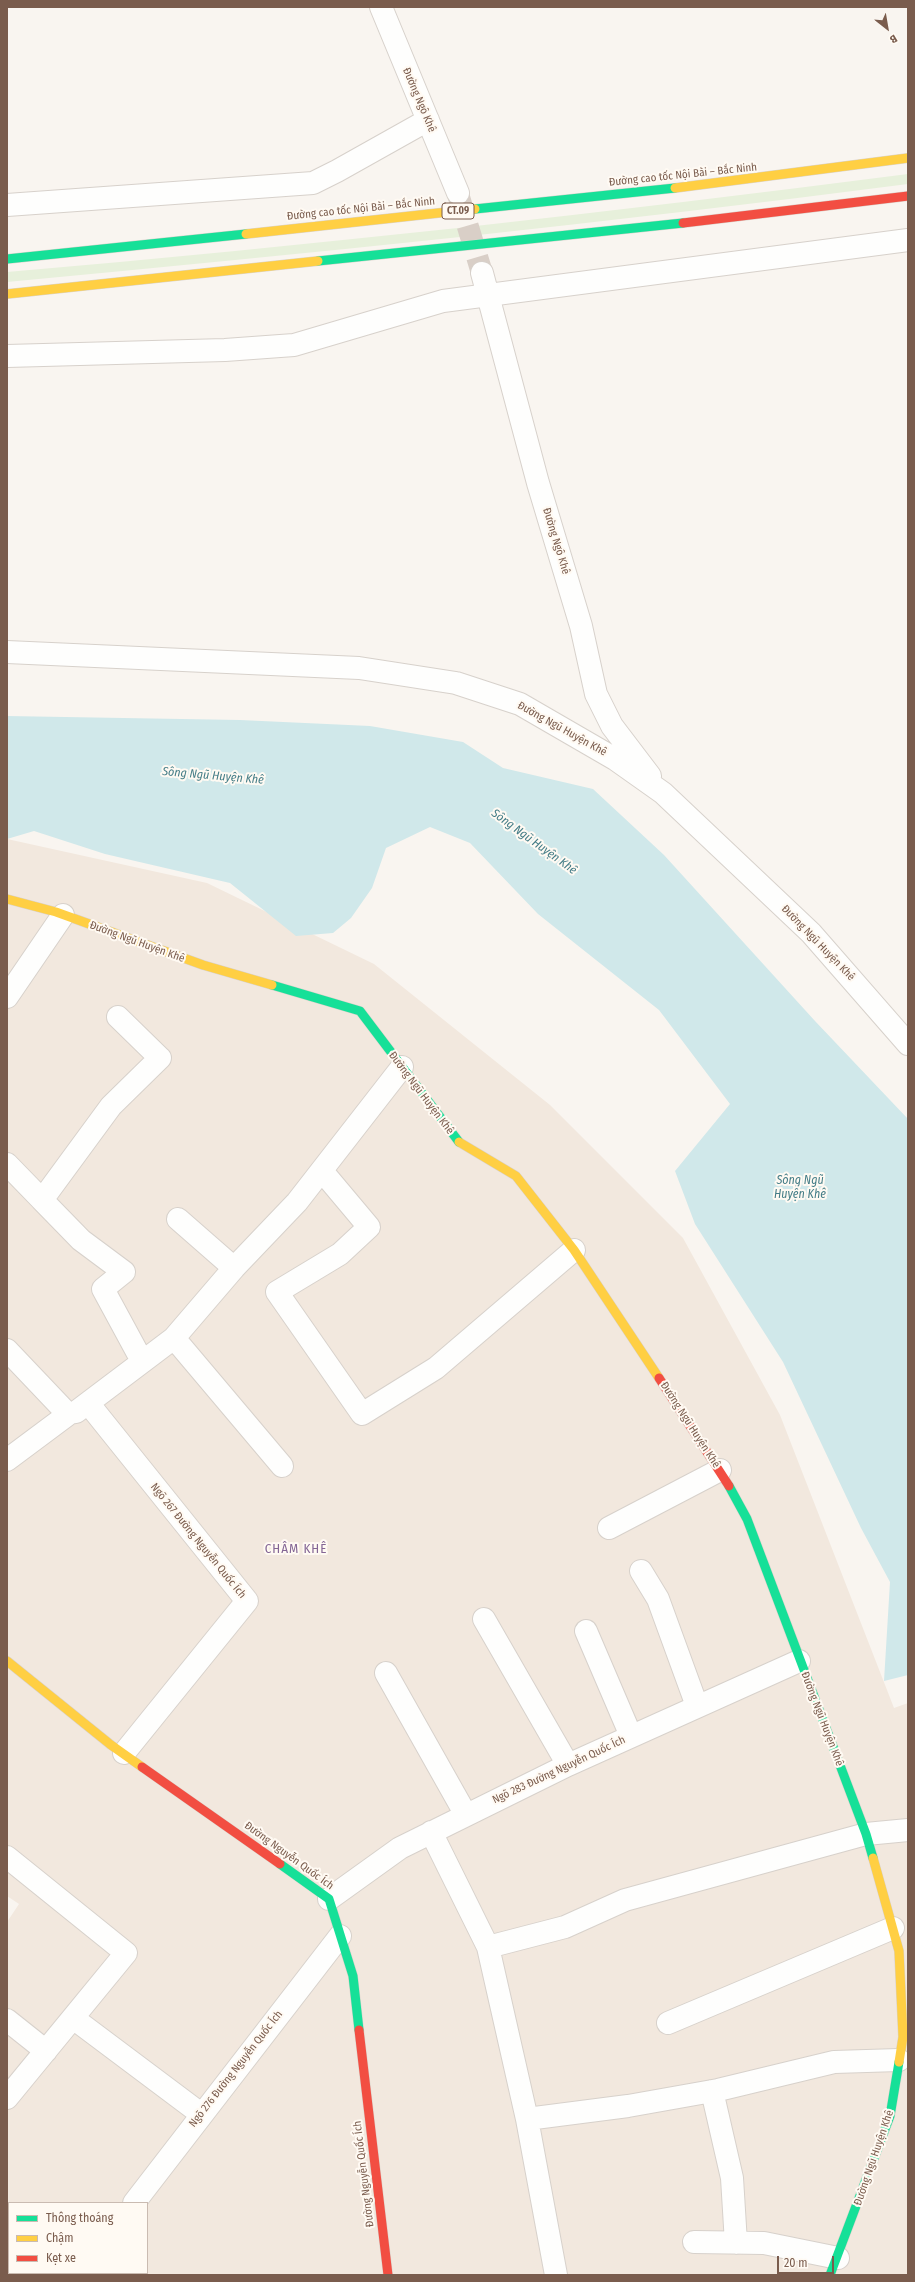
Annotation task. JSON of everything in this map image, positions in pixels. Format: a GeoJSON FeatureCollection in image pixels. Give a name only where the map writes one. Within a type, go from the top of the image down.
{"type":"FeatureCollection","features":[{"type":"Feature","properties":{"kind":"main road","name":"Đường cao tốc Nội Bài – Bắc Ninh"},"geometry":{"type":"LineString","coordinates":[[7,259],[723,183],[908,158]]}},
{"type":"Feature","properties":{"kind":"main road"},"geometry":{"type":"LineString","coordinates":[[7,294],[730,218],[908,196]]}},
{"type":"Feature","properties":{"kind":"main road","name":"Đường Ngũ Huyện Khê"},"geometry":{"type":"LineString","coordinates":[[7,899],[63,915],[203,965],[360,1011],[457,1141],[516,1176],[574,1250],[720,1470],[747,1519],[799,1661],[866,1834],[893,1928],[900,1959],[903,2037],[890,2116],[834,2266]]}},
{"type":"Feature","properties":{"kind":"main road","name":"Đường Nguyễn Quốc Ích"},"geometry":{"type":"LineString","coordinates":[[7,1661],[124,1753],[329,1899],[353,1976],[388,2275]]}},
{"type":"Feature","properties":{"kind":"street","name":"Đường Ngô Khê"},"geometry":{"type":"LineString","coordinates":[[380,7],[458,193]]}},
{"type":"Feature","properties":{"kind":"street"},"geometry":{"type":"LineString","coordinates":[[7,205],[313,182],[337,172],[428,120]]}},
{"type":"Feature","properties":{"kind":"street"},"geometry":{"type":"LineString","coordinates":[[7,356],[225,350],[294,345],[443,301],[487,294],[908,240]]}},
{"type":"Feature","properties":{"kind":"street","name":"Đường Ngô Khê"},"geometry":{"type":"LineString","coordinates":[[482,273],[538,483],[581,626],[596,694],[612,726],[663,793]]}},
{"type":"Feature","properties":{"kind":"street","name":"Đường Ngũ Huyện Khê"},"geometry":{"type":"LineString","coordinates":[[7,652],[359,668],[456,683],[520,704],[615,759],[663,793],[811,933],[908,1044]]}},
{"type":"Feature","properties":{"kind":"street"},"geometry":{"type":"LineString","coordinates":[[7,997],[63,915]]}},
{"type":"Feature","properties":{"kind":"street"},"geometry":{"type":"LineString","coordinates":[[42,1200],[111,1106],[160,1058],[118,1017]]}},
{"type":"Feature","properties":{"kind":"street"},"geometry":{"type":"LineString","coordinates":[[7,1460],[174,1338],[234,1268],[297,1202],[402,1067]]}},
{"type":"Feature","properties":{"kind":"street"},"geometry":{"type":"LineString","coordinates":[[7,1164],[82,1240],[124,1272],[103,1289],[142,1361]]}},
{"type":"Feature","properties":{"kind":"street"},"geometry":{"type":"LineString","coordinates":[[322,1171],[370,1227],[340,1254],[277,1292],[362,1414],[436,1368],[574,1250]]}},
{"type":"Feature","properties":{"kind":"street"},"geometry":{"type":"LineString","coordinates":[[178,1219],[234,1268]]}},
{"type":"Feature","properties":{"kind":"street"},"geometry":{"type":"LineString","coordinates":[[174,1338],[282,1466]]}},
{"type":"Feature","properties":{"kind":"street"},"geometry":{"type":"LineString","coordinates":[[7,1350],[57,1403],[79,1408]]}},
{"type":"Feature","properties":{"kind":"street","name":"Ngõ 267 Đường Nguyễn Quốc Ích"},"geometry":{"type":"LineString","coordinates":[[79,1408],[247,1601],[124,1753]]}},
{"type":"Feature","properties":{"kind":"street"},"geometry":{"type":"LineString","coordinates":[[609,1528],[720,1470]]}},
{"type":"Feature","properties":{"kind":"street"},"geometry":{"type":"LineString","coordinates":[[641,1571],[658,1599],[697,1706]]}},
{"type":"Feature","properties":{"kind":"street"},"geometry":{"type":"LineString","coordinates":[[484,1619],[568,1765]]}},
{"type":"Feature","properties":{"kind":"street"},"geometry":{"type":"LineString","coordinates":[[586,1631],[631,1736]]}},
{"type":"Feature","properties":{"kind":"street","name":"Ngõ 283 Đường Nguyễn Quốc Ích"},"geometry":{"type":"LineString","coordinates":[[329,1899],[400,1848],[431,1832],[568,1765],[799,1661]]}},
{"type":"Feature","properties":{"kind":"street"},"geometry":{"type":"LineString","coordinates":[[386,1673],[466,1815]]}},
{"type":"Feature","properties":{"kind":"street"},"geometry":{"type":"LineString","coordinates":[[488,1947],[565,1927],[625,1900],[866,1834],[908,1830]]}},
{"type":"Feature","properties":{"kind":"street"},"geometry":{"type":"LineString","coordinates":[[431,1832],[488,1947],[526,2119],[556,2275]]}},
{"type":"Feature","properties":{"kind":"street"},"geometry":{"type":"LineString","coordinates":[[7,1856],[126,1953],[7,2098]]}},
{"type":"Feature","properties":{"kind":"street"},"geometry":{"type":"LineString","coordinates":[[668,2023],[893,1928]]}},
{"type":"Feature","properties":{"kind":"street","name":"Ngõ 276 Đường Nguyễn Quốc Ích"},"geometry":{"type":"LineString","coordinates":[[135,2202],[201,2114],[340,1936]]}},
{"type":"Feature","properties":{"kind":"street"},"geometry":{"type":"LineString","coordinates":[[73,2018],[201,2114]]}},
{"type":"Feature","properties":{"kind":"street"},"geometry":{"type":"LineString","coordinates":[[7,2020],[46,2051]]}},
{"type":"Feature","properties":{"kind":"street"},"geometry":{"type":"LineString","coordinates":[[526,2119],[628,2106],[712,2091],[834,2062],[899,2060]]}},
{"type":"Feature","properties":{"kind":"street"},"geometry":{"type":"LineString","coordinates":[[712,2091],[732,2178],[736,2243]]}},
{"type":"Feature","properties":{"kind":"street"},"geometry":{"type":"LineString","coordinates":[[694,2242],[764,2243],[834,2266]]}},
{"type":"Feature","properties":{"kind":"shaded area"},"geometry":{"type":"Polygon","coordinates":[[[7,839],[207,883],[374,964],[550,1105],[683,1238],[780,1415],[894,1708],[908,1703],[908,2275],[7,2275],[7,1922],[19,1904],[7,1896],[7,839]]]}},
{"type":"Feature","properties":{"kind":"green space"},"geometry":{"type":"Polygon","coordinates":[[[908,174],[908,184],[683,212],[345,249],[7,282],[7,272],[458,228],[908,174]]]}},
{"type":"Feature","properties":{"kind":"water","name":"Sông Ngũ Huyện Khê"},"geometry":{"type":"Polygon","coordinates":[[[7,716],[240,720],[370,726],[463,742],[503,768],[593,789],[664,855],[815,1021],[908,1119],[908,1675],[884,1681],[890,1582],[861,1528],[783,1362],[695,1224],[675,1171],[730,1104],[659,1010],[538,914],[470,843],[430,827],[386,848],[372,888],[351,918],[333,933],[296,936],[230,883],[105,854],[34,831],[7,839],[7,716]]]}},
{"type":"Feature","properties":{"kind":"tunnel"},"geometry":{"type":"LineString","coordinates":[[458,194],[482,273]]}},
{"type":"Feature","properties":{"kind":"traffic: fast"},"geometry":{"type":"LineString","coordinates":[[475,209],[675,188]]}},
{"type":"Feature","properties":{"kind":"traffic: fast"},"geometry":{"type":"LineString","coordinates":[[318,261],[683,223]]}},
{"type":"Feature","properties":{"kind":"traffic: fast"},"geometry":{"type":"LineString","coordinates":[[7,259],[246,234]]}},
{"type":"Feature","properties":{"kind":"traffic: fast"},"geometry":{"type":"LineString","coordinates":[[272,985],[360,1011],[459,1142]]}},
{"type":"Feature","properties":{"kind":"traffic: fast"},"geometry":{"type":"LineString","coordinates":[[729,1486],[747,1519],[866,1834],[873,1858]]}},
{"type":"Feature","properties":{"kind":"traffic: fast"},"geometry":{"type":"LineString","coordinates":[[280,1864],[329,1899],[353,1976],[359,2030]]}},
{"type":"Feature","properties":{"kind":"traffic: fast"},"geometry":{"type":"LineString","coordinates":[[830,2275],[890,2116],[899,2062]]}},
{"type":"Feature","properties":{"kind":"traffic: slow"},"geometry":{"type":"LineString","coordinates":[[675,188],[908,158]]}},
{"type":"Feature","properties":{"kind":"traffic: slow"},"geometry":{"type":"LineString","coordinates":[[246,234],[475,209]]}},
{"type":"Feature","properties":{"kind":"traffic: slow"},"geometry":{"type":"LineString","coordinates":[[7,294],[318,261]]}},
{"type":"Feature","properties":{"kind":"traffic: slow"},"geometry":{"type":"LineString","coordinates":[[7,899],[56,912],[203,965],[272,985]]}},
{"type":"Feature","properties":{"kind":"traffic: slow"},"geometry":{"type":"LineString","coordinates":[[459,1142],[516,1176],[574,1250],[659,1378]]}},
{"type":"Feature","properties":{"kind":"traffic: slow"},"geometry":{"type":"LineString","coordinates":[[7,1661],[111,1745],[142,1767]]}},
{"type":"Feature","properties":{"kind":"traffic: slow"},"geometry":{"type":"LineString","coordinates":[[873,1858],[899,1951],[903,2037],[899,2062]]}},
{"type":"Feature","properties":{"kind":"traffic: jam"},"geometry":{"type":"LineString","coordinates":[[683,223],[908,196]]}},
{"type":"Feature","properties":{"kind":"traffic: jam"},"geometry":{"type":"LineString","coordinates":[[659,1378],[729,1486]]}},
{"type":"Feature","properties":{"kind":"traffic: jam"},"geometry":{"type":"LineString","coordinates":[[142,1767],[280,1864]]}},
{"type":"Feature","properties":{"kind":"traffic: jam"},"geometry":{"type":"LineString","coordinates":[[359,2030],[388,2275]]}},
{"type":"Feature","properties":{"kind":"district","name":"CHÂM KHÊ"},"geometry":{"type":"Point","coordinates":[296,1549]}}]}
